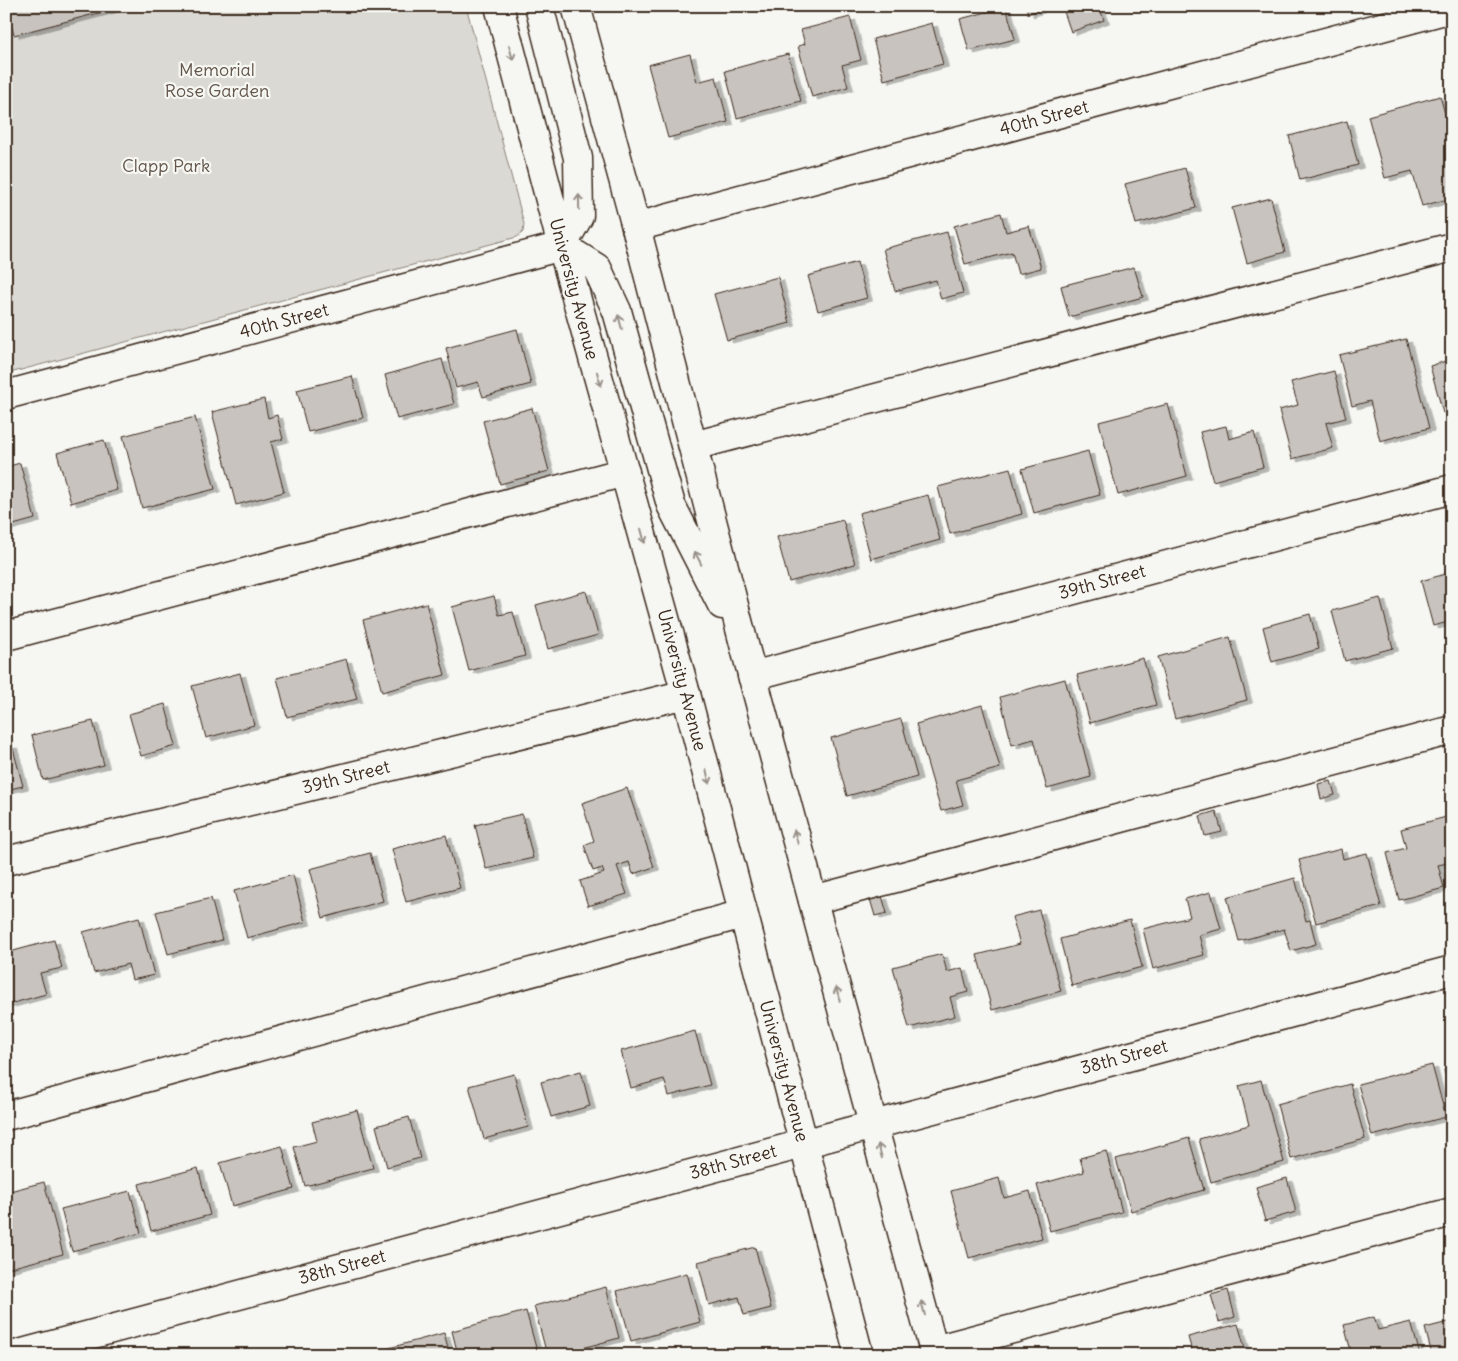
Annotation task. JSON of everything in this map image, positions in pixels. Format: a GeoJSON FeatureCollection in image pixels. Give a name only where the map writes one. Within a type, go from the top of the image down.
{"type":"FeatureCollection","features":[{"type":"Feature","properties":{"kind":"street","name":"University Avenue"},"geometry":{"type":"LineString","coordinates":[[498,6],[562,246],[686,694],[859,1355]]}},
{"type":"Feature","properties":{"kind":"street"},"geometry":{"type":"LineString","coordinates":[[539,6],[578,158],[579,216],[562,246],[597,268],[618,311],[671,505],[745,648]]}},
{"type":"Feature","properties":{"kind":"street"},"geometry":{"type":"LineString","coordinates":[[576,6],[636,227],[752,676],[935,1352],[1452,1212]]}},
{"type":"Feature","properties":{"kind":"street","name":"40th Street"},"geometry":{"type":"LineString","coordinates":[[636,227],[1452,8]]}},
{"type":"Feature","properties":{"kind":"street","name":"40th Street"},"geometry":{"type":"LineString","coordinates":[[6,395],[562,246]]}},
{"type":"Feature","properties":{"kind":"street"},"geometry":{"type":"LineString","coordinates":[[693,446],[1452,246]]}},
{"type":"Feature","properties":{"kind":"street"},"geometry":{"type":"LineString","coordinates":[[6,636],[625,472]]}},
{"type":"Feature","properties":{"kind":"street","name":"39th Street"},"geometry":{"type":"LineString","coordinates":[[752,676],[1452,488]]}},
{"type":"Feature","properties":{"kind":"street","name":"39th Street"},"geometry":{"type":"LineString","coordinates":[[6,861],[686,694]]}},
{"type":"Feature","properties":{"kind":"street"},"geometry":{"type":"LineString","coordinates":[[813,900],[1452,730]]}},
{"type":"Feature","properties":{"kind":"street"},"geometry":{"type":"LineString","coordinates":[[6,1116],[744,914]]}},
{"type":"Feature","properties":{"kind":"street","name":"38th Street"},"geometry":{"type":"LineString","coordinates":[[15,1355],[1452,970]]}},
{"type":"Feature","properties":{"kind":"green space","name":"Clapp Park"},"geometry":{"type":"Polygon","coordinates":[[[6,6],[466,6],[524,224],[523,232],[517,237],[6,374],[6,6]]]}},
{"type":"Feature","properties":{"kind":"building"},"geometry":{"type":"Polygon","coordinates":[[[6,6],[125,6],[14,35],[6,6]]]}},
{"type":"Feature","properties":{"kind":"building"},"geometry":{"type":"Polygon","coordinates":[[[1026,6],[1048,6],[1028,14],[1026,6]]]}},
{"type":"Feature","properties":{"kind":"building"},"geometry":{"type":"Polygon","coordinates":[[[1062,6],[1099,6],[1104,20],[1071,32],[1062,6]]]}},
{"type":"Feature","properties":{"kind":"building"},"geometry":{"type":"Polygon","coordinates":[[[1006,7],[1015,39],[969,51],[960,19],[1006,7]]]}},
{"type":"Feature","properties":{"kind":"building"},"geometry":{"type":"Polygon","coordinates":[[[850,17],[861,60],[842,65],[848,87],[812,97],[798,46],[805,44],[801,30],[850,17]]]}},
{"type":"Feature","properties":{"kind":"building"},"geometry":{"type":"Polygon","coordinates":[[[932,23],[943,64],[884,80],[873,39],[932,23]]]}},
{"type":"Feature","properties":{"kind":"building"},"geometry":{"type":"Polygon","coordinates":[[[690,54],[697,82],[716,77],[728,122],[668,138],[648,65],[690,54]]]}},
{"type":"Feature","properties":{"kind":"building"},"geometry":{"type":"Polygon","coordinates":[[[788,54],[801,101],[737,118],[725,71],[788,54]]]}},
{"type":"Feature","properties":{"kind":"building"},"geometry":{"type":"Polygon","coordinates":[[[1440,96],[1452,138],[1452,198],[1422,206],[1412,171],[1385,178],[1368,116],[1440,96]]]}},
{"type":"Feature","properties":{"kind":"building"},"geometry":{"type":"Polygon","coordinates":[[[1347,121],[1358,165],[1300,180],[1289,136],[1347,121]]]}},
{"type":"Feature","properties":{"kind":"building"},"geometry":{"type":"Polygon","coordinates":[[[1185,168],[1196,208],[1136,224],[1125,184],[1185,168]]]}},
{"type":"Feature","properties":{"kind":"building"},"geometry":{"type":"Polygon","coordinates":[[[1271,198],[1285,252],[1247,263],[1232,208],[1271,198]]]}},
{"type":"Feature","properties":{"kind":"building"},"geometry":{"type":"Polygon","coordinates":[[[1001,213],[1006,232],[1029,226],[1041,268],[1018,274],[1012,252],[965,264],[954,226],[1001,213]]]}},
{"type":"Feature","properties":{"kind":"building"},"geometry":{"type":"Polygon","coordinates":[[[947,232],[963,293],[941,299],[936,280],[895,291],[883,249],[947,232]]]}},
{"type":"Feature","properties":{"kind":"building"},"geometry":{"type":"Polygon","coordinates":[[[857,262],[867,298],[818,311],[808,276],[857,262]]]}},
{"type":"Feature","properties":{"kind":"building"},"geometry":{"type":"Polygon","coordinates":[[[1134,267],[1143,297],[1069,317],[1061,286],[1134,267]]]}},
{"type":"Feature","properties":{"kind":"building"},"geometry":{"type":"Polygon","coordinates":[[[778,277],[790,323],[727,340],[714,294],[778,277]]]}},
{"type":"Feature","properties":{"kind":"building"},"geometry":{"type":"Polygon","coordinates":[[[517,329],[531,384],[483,397],[478,382],[456,388],[446,348],[517,329]]]}},
{"type":"Feature","properties":{"kind":"building"},"geometry":{"type":"Polygon","coordinates":[[[1406,339],[1429,428],[1380,441],[1370,401],[1352,406],[1339,355],[1406,339]]]}},
{"type":"Feature","properties":{"kind":"building"},"geometry":{"type":"Polygon","coordinates":[[[442,359],[454,404],[397,419],[385,375],[442,359]]]}},
{"type":"Feature","properties":{"kind":"building"},"geometry":{"type":"Polygon","coordinates":[[[1452,359],[1452,411],[1443,413],[1430,366],[1452,359]]]}},
{"type":"Feature","properties":{"kind":"building"},"geometry":{"type":"Polygon","coordinates":[[[1334,371],[1346,418],[1326,423],[1333,448],[1292,459],[1279,410],[1298,405],[1291,382],[1334,371]]]}},
{"type":"Feature","properties":{"kind":"building"},"geometry":{"type":"Polygon","coordinates":[[[352,376],[363,418],[308,432],[297,390],[352,376]]]}},
{"type":"Feature","properties":{"kind":"building"},"geometry":{"type":"Polygon","coordinates":[[[264,399],[268,418],[277,415],[283,439],[271,442],[284,492],[236,505],[212,412],[264,399]]]}},
{"type":"Feature","properties":{"kind":"building"},"geometry":{"type":"Polygon","coordinates":[[[1168,404],[1187,476],[1118,495],[1099,422],[1168,404]]]}},
{"type":"Feature","properties":{"kind":"building"},"geometry":{"type":"Polygon","coordinates":[[[532,408],[549,471],[500,484],[483,421],[532,408]]]}},
{"type":"Feature","properties":{"kind":"building"},"geometry":{"type":"Polygon","coordinates":[[[195,417],[215,489],[142,508],[123,436],[195,417]]]}},
{"type":"Feature","properties":{"kind":"building"},"geometry":{"type":"Polygon","coordinates":[[[1226,426],[1229,439],[1254,432],[1263,467],[1213,481],[1200,432],[1226,426]]]}},
{"type":"Feature","properties":{"kind":"building"},"geometry":{"type":"Polygon","coordinates":[[[104,440],[117,490],[71,503],[57,453],[104,440]]]}},
{"type":"Feature","properties":{"kind":"building"},"geometry":{"type":"Polygon","coordinates":[[[1088,451],[1100,495],[1034,513],[1022,469],[1088,451]]]}},
{"type":"Feature","properties":{"kind":"building"},"geometry":{"type":"Polygon","coordinates":[[[20,463],[35,519],[6,527],[6,467],[20,463]]]}},
{"type":"Feature","properties":{"kind":"building"},"geometry":{"type":"Polygon","coordinates":[[[1010,468],[1022,514],[950,534],[938,487],[1010,468]]]}},
{"type":"Feature","properties":{"kind":"building"},"geometry":{"type":"Polygon","coordinates":[[[928,495],[940,540],[871,559],[859,513],[928,495]]]}},
{"type":"Feature","properties":{"kind":"building"},"geometry":{"type":"Polygon","coordinates":[[[843,520],[855,564],[789,582],[777,537],[843,520]]]}},
{"type":"Feature","properties":{"kind":"building"},"geometry":{"type":"Polygon","coordinates":[[[1452,572],[1452,621],[1433,626],[1421,581],[1452,572]]]}},
{"type":"Feature","properties":{"kind":"building"},"geometry":{"type":"Polygon","coordinates":[[[586,591],[598,635],[548,649],[536,605],[586,591]]]}},
{"type":"Feature","properties":{"kind":"building"},"geometry":{"type":"Polygon","coordinates":[[[494,596],[499,615],[513,612],[525,656],[469,671],[452,607],[494,596]]]}},
{"type":"Feature","properties":{"kind":"building"},"geometry":{"type":"Polygon","coordinates":[[[1380,598],[1393,648],[1345,661],[1332,611],[1380,598]]]}},
{"type":"Feature","properties":{"kind":"building"},"geometry":{"type":"Polygon","coordinates":[[[426,603],[445,675],[382,692],[363,620],[426,603]]]}},
{"type":"Feature","properties":{"kind":"building"},"geometry":{"type":"Polygon","coordinates":[[[1310,614],[1319,649],[1272,662],[1263,627],[1310,614]]]}},
{"type":"Feature","properties":{"kind":"building"},"geometry":{"type":"Polygon","coordinates":[[[1230,637],[1247,700],[1175,719],[1158,657],[1230,637]]]}},
{"type":"Feature","properties":{"kind":"building"},"geometry":{"type":"Polygon","coordinates":[[[1143,658],[1156,705],[1090,723],[1077,675],[1143,658]]]}},
{"type":"Feature","properties":{"kind":"building"},"geometry":{"type":"Polygon","coordinates":[[[346,659],[357,699],[287,717],[277,678],[346,659]]]}},
{"type":"Feature","properties":{"kind":"building"},"geometry":{"type":"Polygon","coordinates":[[[240,673],[254,725],[206,738],[192,686],[240,673]]]}},
{"type":"Feature","properties":{"kind":"building"},"geometry":{"type":"Polygon","coordinates":[[[1065,679],[1091,777],[1047,789],[1034,739],[1012,745],[1000,697],[1065,679]]]}},
{"type":"Feature","properties":{"kind":"building"},"geometry":{"type":"Polygon","coordinates":[[[165,704],[176,746],[141,756],[129,714],[165,704]]]}},
{"type":"Feature","properties":{"kind":"building"},"geometry":{"type":"Polygon","coordinates":[[[982,705],[1000,768],[956,780],[963,805],[941,811],[916,724],[982,705]]]}},
{"type":"Feature","properties":{"kind":"building"},"geometry":{"type":"Polygon","coordinates":[[[901,719],[917,777],[847,796],[831,738],[901,719]]]}},
{"type":"Feature","properties":{"kind":"building"},"geometry":{"type":"Polygon","coordinates":[[[93,721],[104,765],[43,780],[32,735],[93,721]]]}},
{"type":"Feature","properties":{"kind":"building"},"geometry":{"type":"Polygon","coordinates":[[[12,745],[23,786],[6,790],[6,746],[12,745]]]}},
{"type":"Feature","properties":{"kind":"building"},"geometry":{"type":"Polygon","coordinates":[[[1331,781],[1335,795],[1321,799],[1318,784],[1331,781]]]}},
{"type":"Feature","properties":{"kind":"building"},"geometry":{"type":"Polygon","coordinates":[[[627,788],[654,867],[633,874],[629,862],[617,866],[627,894],[588,906],[580,881],[604,873],[602,868],[593,871],[584,845],[594,841],[582,803],[627,788]]]}},
{"type":"Feature","properties":{"kind":"building"},"geometry":{"type":"Polygon","coordinates":[[[1216,811],[1222,832],[1205,836],[1200,816],[1216,811]]]}},
{"type":"Feature","properties":{"kind":"building"},"geometry":{"type":"Polygon","coordinates":[[[522,814],[533,858],[486,869],[475,825],[522,814]]]}},
{"type":"Feature","properties":{"kind":"building"},"geometry":{"type":"Polygon","coordinates":[[[1450,816],[1452,823],[1452,862],[1438,865],[1444,888],[1399,900],[1387,853],[1406,848],[1401,829],[1450,816]]]}},
{"type":"Feature","properties":{"kind":"building"},"geometry":{"type":"Polygon","coordinates":[[[446,835],[460,888],[406,902],[392,849],[446,835]]]}},
{"type":"Feature","properties":{"kind":"building"},"geometry":{"type":"Polygon","coordinates":[[[1341,849],[1343,859],[1367,853],[1381,906],[1316,923],[1299,860],[1341,849]]]}},
{"type":"Feature","properties":{"kind":"building"},"geometry":{"type":"Polygon","coordinates":[[[370,853],[383,901],[323,918],[310,869],[370,853]]]}},
{"type":"Feature","properties":{"kind":"building"},"geometry":{"type":"Polygon","coordinates":[[[293,875],[305,922],[247,938],[234,891],[293,875]]]}},
{"type":"Feature","properties":{"kind":"building"},"geometry":{"type":"Polygon","coordinates":[[[1295,878],[1306,921],[1310,920],[1316,944],[1291,951],[1284,929],[1239,941],[1227,897],[1295,878]]]}},
{"type":"Feature","properties":{"kind":"building"},"geometry":{"type":"Polygon","coordinates":[[[1211,892],[1221,929],[1199,935],[1204,955],[1153,969],[1143,929],[1190,917],[1185,899],[1211,892]]]}},
{"type":"Feature","properties":{"kind":"building"},"geometry":{"type":"Polygon","coordinates":[[[882,896],[887,913],[875,916],[870,899],[882,896]]]}},
{"type":"Feature","properties":{"kind":"building"},"geometry":{"type":"Polygon","coordinates":[[[211,898],[222,940],[168,954],[156,912],[211,898]]]}},
{"type":"Feature","properties":{"kind":"building"},"geometry":{"type":"Polygon","coordinates":[[[1039,910],[1061,991],[992,1010],[977,955],[1020,944],[1012,917],[1039,910]]]}},
{"type":"Feature","properties":{"kind":"building"},"geometry":{"type":"Polygon","coordinates":[[[139,917],[154,975],[132,980],[128,964],[94,973],[83,932],[139,917]]]}},
{"type":"Feature","properties":{"kind":"building"},"geometry":{"type":"Polygon","coordinates":[[[1130,920],[1142,967],[1072,986],[1060,939],[1130,920]]]}},
{"type":"Feature","properties":{"kind":"building"},"geometry":{"type":"Polygon","coordinates":[[[54,940],[62,968],[40,973],[46,994],[6,1005],[6,953],[54,940]]]}},
{"type":"Feature","properties":{"kind":"building"},"geometry":{"type":"Polygon","coordinates":[[[942,954],[947,972],[962,968],[968,992],[950,997],[955,1016],[909,1028],[893,967],[942,954]]]}},
{"type":"Feature","properties":{"kind":"building"},"geometry":{"type":"Polygon","coordinates":[[[695,1031],[710,1085],[669,1096],[664,1079],[631,1088],[621,1051],[695,1031]]]}},
{"type":"Feature","properties":{"kind":"building"},"geometry":{"type":"Polygon","coordinates":[[[1432,1065],[1446,1117],[1372,1136],[1358,1084],[1432,1065]]]}},
{"type":"Feature","properties":{"kind":"building"},"geometry":{"type":"Polygon","coordinates":[[[1452,1068],[1452,1100],[1444,1070],[1452,1068]]]}},
{"type":"Feature","properties":{"kind":"building"},"geometry":{"type":"Polygon","coordinates":[[[581,1071],[590,1106],[551,1117],[541,1082],[581,1071]]]}},
{"type":"Feature","properties":{"kind":"building"},"geometry":{"type":"Polygon","coordinates":[[[514,1074],[528,1127],[484,1139],[469,1086],[514,1074]]]}},
{"type":"Feature","properties":{"kind":"building"},"geometry":{"type":"Polygon","coordinates":[[[1261,1080],[1284,1162],[1211,1182],[1199,1139],[1249,1125],[1239,1086],[1261,1080]]]}},
{"type":"Feature","properties":{"kind":"building"},"geometry":{"type":"Polygon","coordinates":[[[1350,1084],[1365,1139],[1291,1159],[1277,1104],[1350,1084]]]}},
{"type":"Feature","properties":{"kind":"building"},"geometry":{"type":"Polygon","coordinates":[[[357,1110],[373,1168],[305,1186],[294,1147],[317,1141],[312,1122],[357,1110]]]}},
{"type":"Feature","properties":{"kind":"building"},"geometry":{"type":"Polygon","coordinates":[[[409,1117],[420,1158],[387,1167],[376,1126],[409,1117]]]}},
{"type":"Feature","properties":{"kind":"building"},"geometry":{"type":"Polygon","coordinates":[[[1189,1138],[1204,1190],[1131,1211],[1116,1159],[1189,1138]]]}},
{"type":"Feature","properties":{"kind":"building"},"geometry":{"type":"Polygon","coordinates":[[[282,1146],[294,1189],[232,1206],[220,1163],[282,1146]]]}},
{"type":"Feature","properties":{"kind":"building"},"geometry":{"type":"Polygon","coordinates":[[[1106,1151],[1122,1212],[1050,1231],[1037,1185],[1084,1172],[1080,1158],[1106,1151]]]}},
{"type":"Feature","properties":{"kind":"building"},"geometry":{"type":"Polygon","coordinates":[[[198,1168],[210,1215],[151,1231],[139,1184],[198,1168]]]}},
{"type":"Feature","properties":{"kind":"building"},"geometry":{"type":"Polygon","coordinates":[[[999,1178],[1004,1198],[1030,1191],[1042,1238],[969,1258],[951,1191],[999,1178]]]}},
{"type":"Feature","properties":{"kind":"building"},"geometry":{"type":"Polygon","coordinates":[[[1287,1178],[1296,1212],[1265,1221],[1256,1187],[1287,1178]]]}},
{"type":"Feature","properties":{"kind":"building"},"geometry":{"type":"Polygon","coordinates":[[[44,1182],[63,1254],[6,1269],[6,1192],[44,1182]]]}},
{"type":"Feature","properties":{"kind":"building"},"geometry":{"type":"Polygon","coordinates":[[[130,1191],[141,1233],[72,1251],[61,1209],[130,1191]]]}},
{"type":"Feature","properties":{"kind":"building"},"geometry":{"type":"Polygon","coordinates":[[[755,1247],[771,1308],[744,1315],[739,1297],[709,1305],[698,1262],[755,1247]]]}},
{"type":"Feature","properties":{"kind":"building"},"geometry":{"type":"Polygon","coordinates":[[[687,1273],[700,1322],[631,1341],[617,1291],[687,1273]]]}},
{"type":"Feature","properties":{"kind":"building"},"geometry":{"type":"Polygon","coordinates":[[[606,1287],[619,1338],[557,1355],[547,1355],[534,1306],[606,1287]]]}},
{"type":"Feature","properties":{"kind":"building"},"geometry":{"type":"Polygon","coordinates":[[[1228,1290],[1235,1317],[1219,1322],[1211,1295],[1228,1290]]]}},
{"type":"Feature","properties":{"kind":"building"},"geometry":{"type":"Polygon","coordinates":[[[526,1311],[538,1355],[458,1355],[452,1331],[526,1311]]]}},
{"type":"Feature","properties":{"kind":"building"},"geometry":{"type":"Polygon","coordinates":[[[1374,1317],[1378,1330],[1411,1322],[1420,1355],[1352,1355],[1344,1325],[1374,1317]]]}},
{"type":"Feature","properties":{"kind":"building"},"geometry":{"type":"Polygon","coordinates":[[[1452,1321],[1452,1355],[1432,1355],[1425,1328],[1452,1321]]]}},
{"type":"Feature","properties":{"kind":"building"},"geometry":{"type":"Polygon","coordinates":[[[1238,1324],[1247,1355],[1193,1355],[1188,1337],[1238,1324]]]}},
{"type":"Feature","properties":{"kind":"building"},"geometry":{"type":"Polygon","coordinates":[[[444,1333],[450,1355],[371,1355],[371,1353],[444,1333]]]}},
{"type":"Feature","properties":{"kind":"park label","name":"Memorial Rose Garden"},"geometry":{"type":"Point","coordinates":[217,80]}}]}
